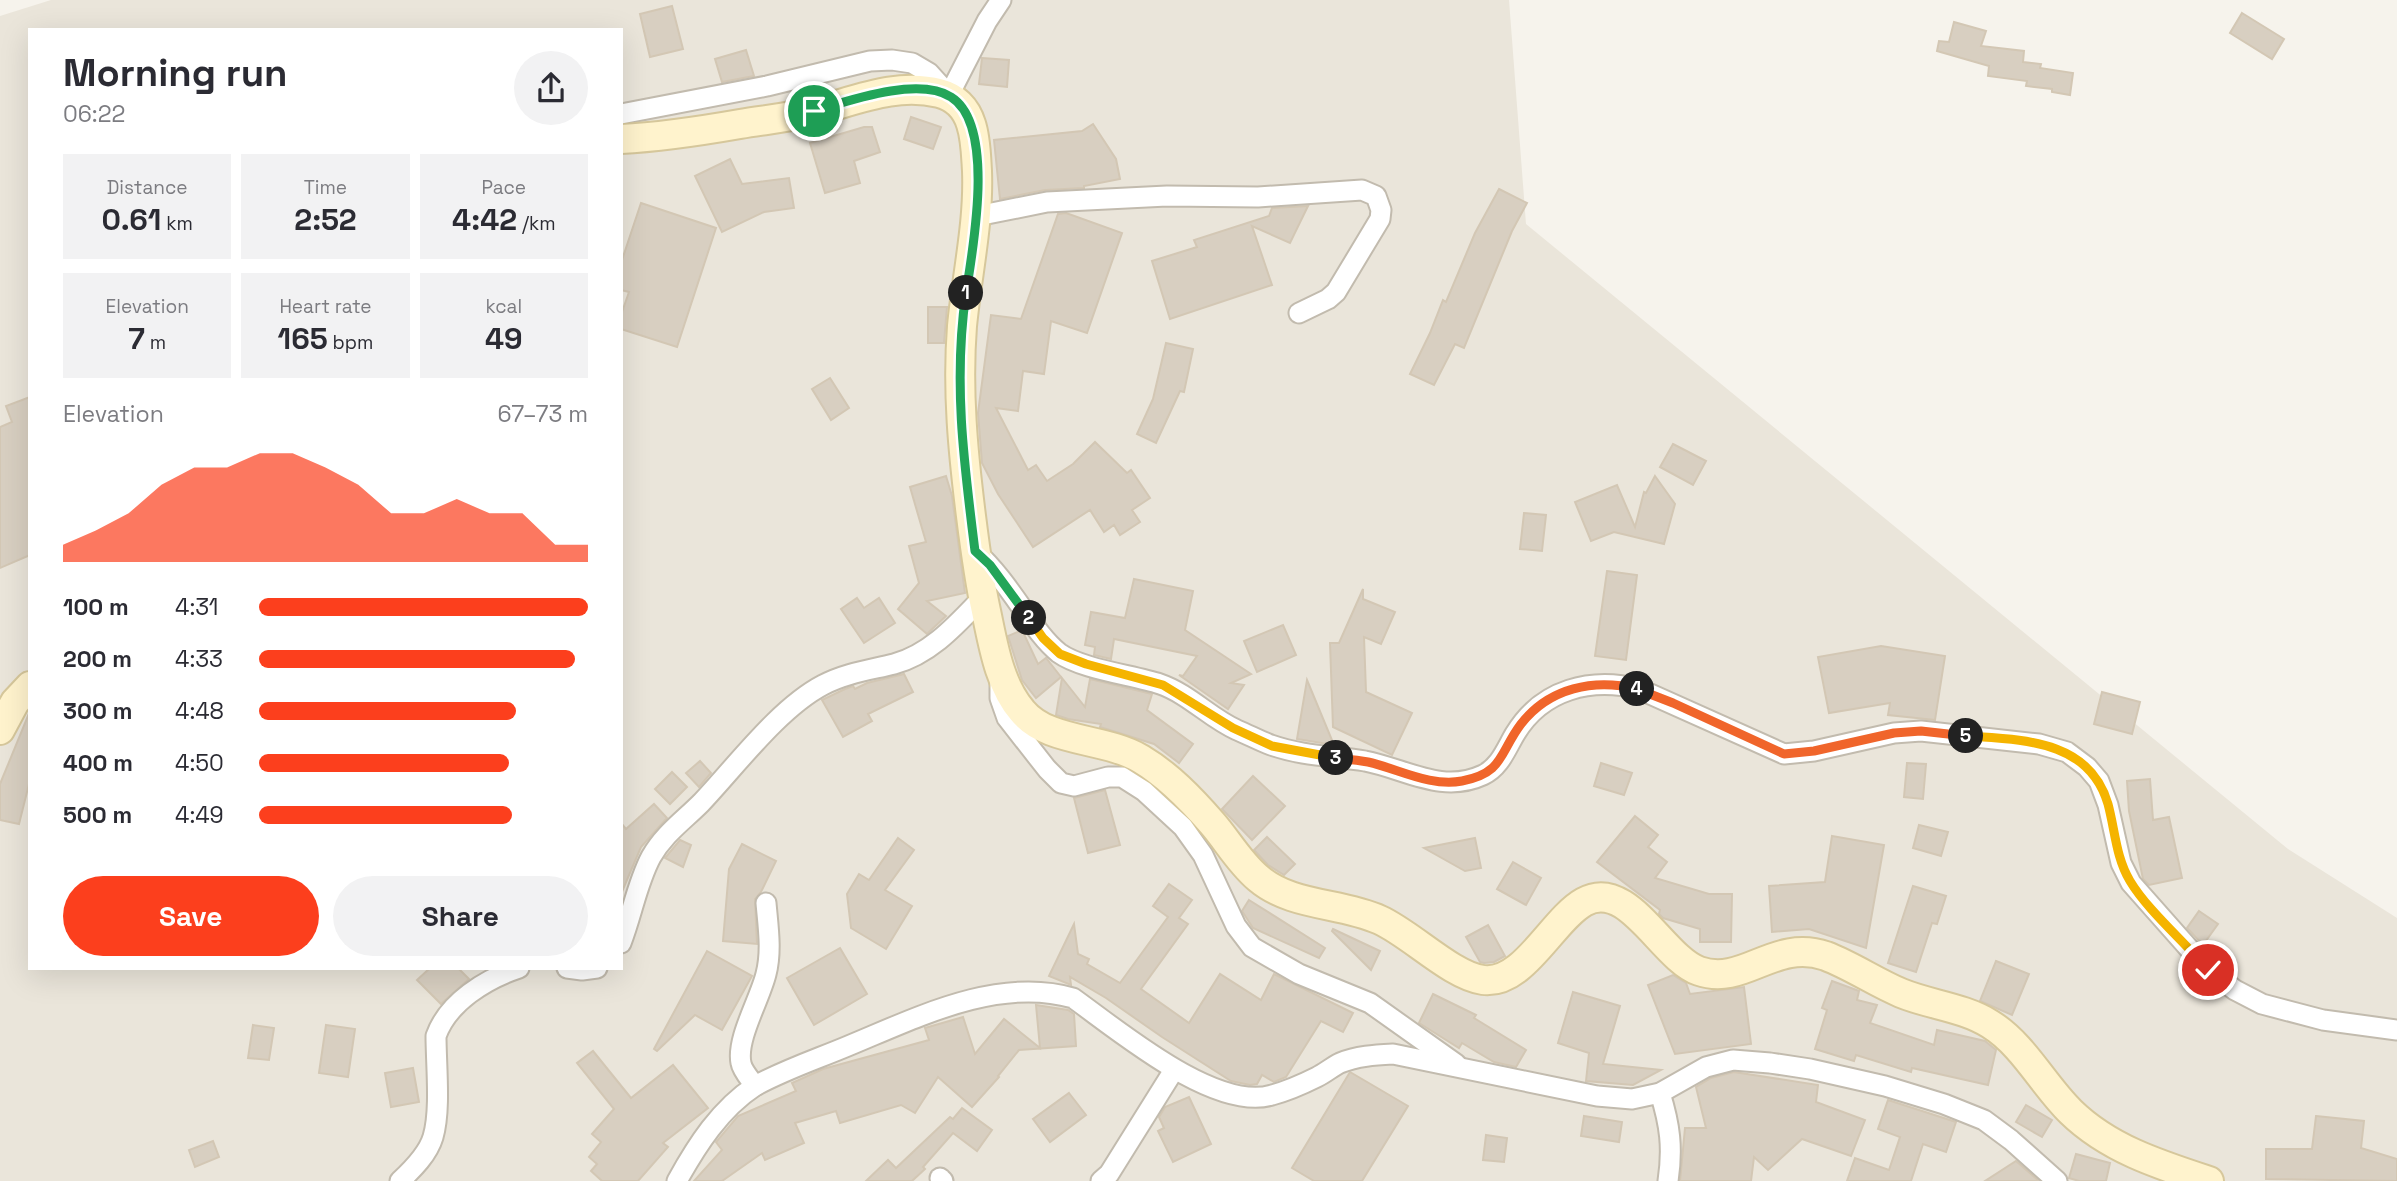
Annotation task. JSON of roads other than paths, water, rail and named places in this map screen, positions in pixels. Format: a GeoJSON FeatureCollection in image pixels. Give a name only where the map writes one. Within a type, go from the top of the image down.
{"type":"FeatureCollection","features":[{"type":"Feature","properties":{"kind":"street"},"geometry":{"type":"LineString","coordinates":[[949,95],[987,21],[1001,0]]}},
{"type":"Feature","properties":{"kind":"street"},"geometry":{"type":"LineString","coordinates":[[623,114],[767,86],[870,61],[892,60],[912,63],[929,73],[963,107],[971,122],[975,145],[976,216],[959,367],[960,416],[975,551],[1001,671],[1016,703],[1024,714],[1043,729],[1127,751],[1158,769],[1212,822],[1248,869],[1273,889],[1287,896],[1346,909],[1385,922],[1457,969],[1487,981],[1499,979],[1512,972],[1583,902],[1596,898],[1607,898],[1633,911],[1680,961],[1695,970],[1710,974],[1745,969],[1786,952],[1801,950],[1818,953],[1908,996],[1945,1005],[1994,1026],[2011,1041],[2072,1113],[2090,1128],[2133,1153],[2209,1181]]}},
{"type":"Feature","properties":{"kind":"street"},"geometry":{"type":"LineString","coordinates":[[630,135],[805,113],[876,93],[914,90],[949,95]]}},
{"type":"Feature","properties":{"kind":"street"},"geometry":{"type":"LineString","coordinates":[[976,216],[1047,202],[1167,196],[1258,197],[1362,190],[1376,196],[1380,202],[1380,219],[1341,285],[1328,299],[1299,313]]}},
{"type":"Feature","properties":{"kind":"street"},"geometry":{"type":"LineString","coordinates":[[975,551],[990,565],[1043,638],[1060,654],[1163,685],[1233,728],[1272,746],[1368,762],[1438,782],[1461,782],[1484,775],[1498,765],[1520,725],[1537,706],[1555,695],[1598,683],[1639,689],[1784,754],[1814,751],[1894,733],[1921,731],[2039,744],[2067,752],[2087,767],[2099,781],[2108,804],[2121,863],[2131,883],[2208,970],[2235,990],[2262,1004],[2323,1020],[2397,1030]]}},
{"type":"Feature","properties":{"kind":"street"},"geometry":{"type":"LineString","coordinates":[[623,937],[646,868],[665,836],[694,810],[795,702],[848,674],[893,664],[921,653],[958,623],[983,597]]}},
{"type":"Feature","properties":{"kind":"street"},"geometry":{"type":"LineString","coordinates":[[1001,671],[1000,698],[1007,718],[1061,783],[1074,786],[1115,776],[1122,777],[1144,791],[1169,813],[1194,841],[1236,926],[1252,947],[1299,974],[1370,1003],[1463,1069]]}},
{"type":"Feature","properties":{"kind":"street"},"geometry":{"type":"LineString","coordinates":[[0,730],[15,702],[28,688]]}},
{"type":"Feature","properties":{"kind":"street"},"geometry":{"type":"LineString","coordinates":[[755,1086],[741,1064],[740,1042],[767,972],[769,937],[766,903]]}},
{"type":"Feature","properties":{"kind":"street"},"geometry":{"type":"LineString","coordinates":[[400,1181],[427,1151],[433,1137],[436,1122],[436,1036],[440,1025],[450,1012],[485,982],[514,970]]}},
{"type":"Feature","properties":{"kind":"street"},"geometry":{"type":"LineString","coordinates":[[677,1181],[724,1110],[755,1086],[884,1031],[956,1004],[1012,993],[1073,998],[1174,1070],[1205,1085],[1247,1097],[1269,1096],[1317,1077],[1339,1063],[1364,1056],[1393,1054],[1597,1096],[1632,1099],[1660,1093],[1706,1067],[1732,1060],[1822,1072],[1885,1086],[1944,1104],[1983,1120],[2011,1140],[2057,1181]]}},
{"type":"Feature","properties":{"kind":"street"},"geometry":{"type":"LineString","coordinates":[[1101,1181],[1109,1174],[1174,1070]]}},
{"type":"Feature","properties":{"kind":"street"},"geometry":{"type":"LineString","coordinates":[[1660,1093],[1670,1125],[1672,1156],[1668,1181]]}}]}
